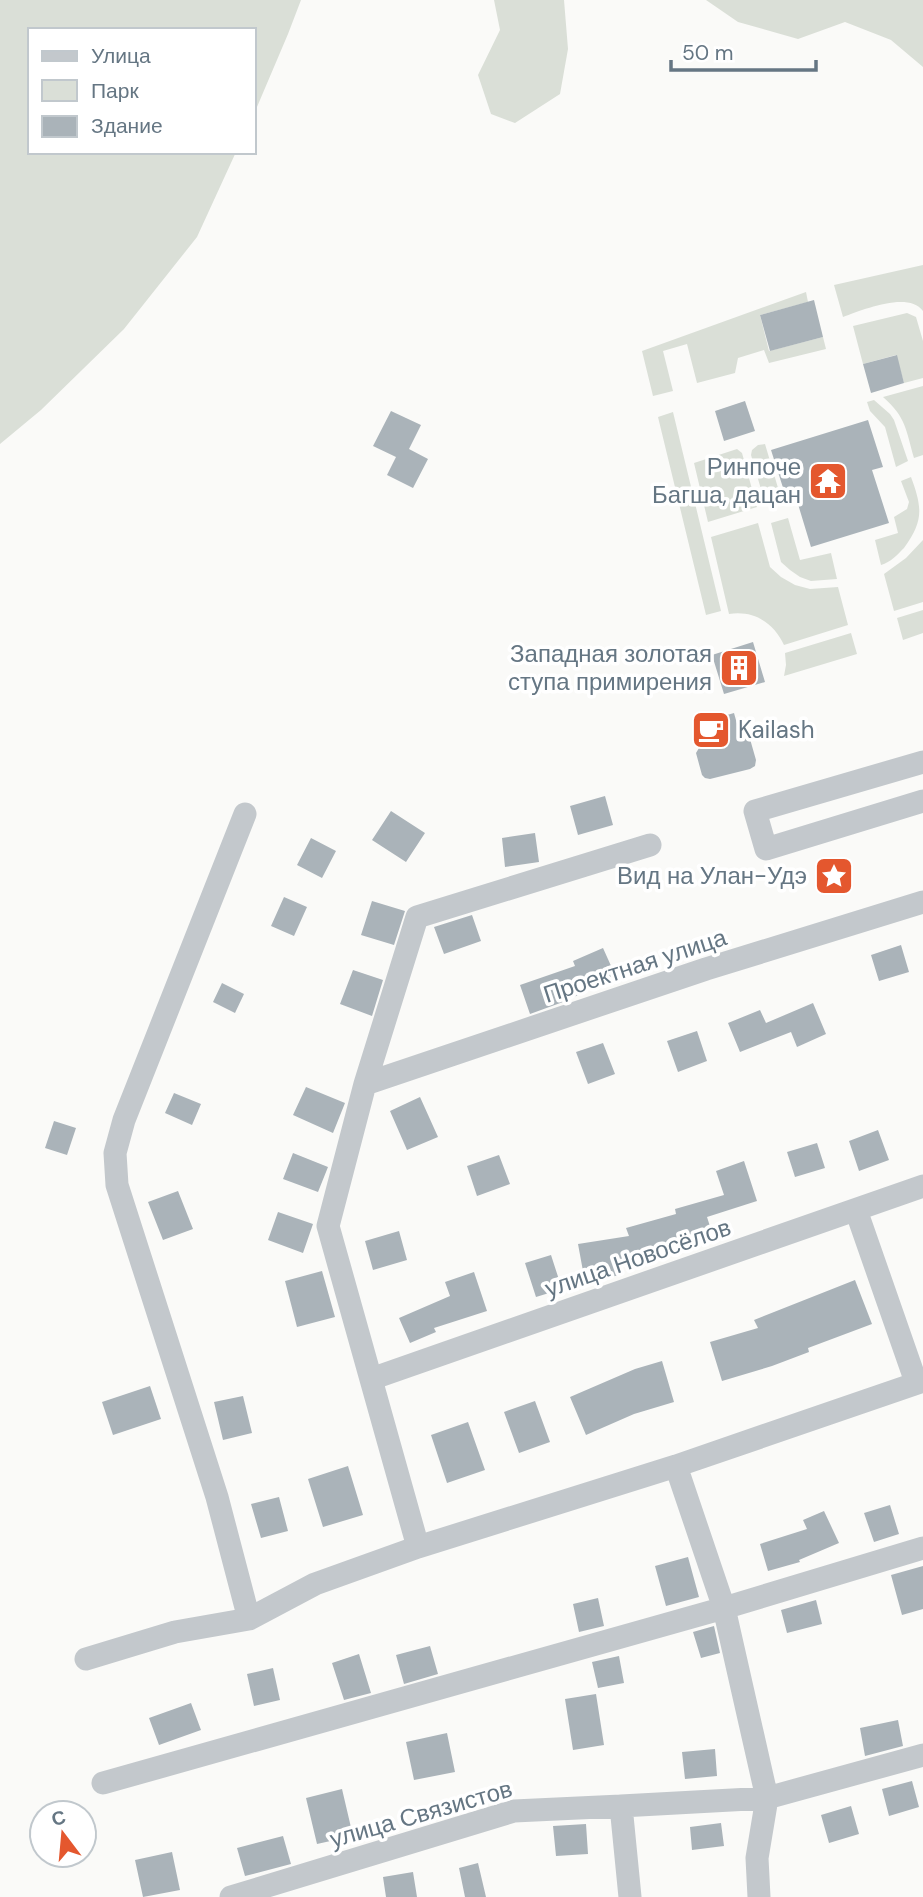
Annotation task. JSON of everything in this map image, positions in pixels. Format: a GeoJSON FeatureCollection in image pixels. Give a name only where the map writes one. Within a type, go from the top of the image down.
{"type":"FeatureCollection","features":[{"type":"Feature","properties":{"kind":"street"},"geometry":{"type":"LineString","coordinates":[[923,762],[755,811],[766,849],[923,801]]}},
{"type":"Feature","properties":{"kind":"street"},"geometry":{"type":"LineString","coordinates":[[245,814],[124,1120],[115,1153],[117,1185],[217,1497],[249,1619]]}},
{"type":"Feature","properties":{"kind":"street"},"geometry":{"type":"LineString","coordinates":[[418,1547],[328,1226],[365,1084],[417,917],[650,845]]}},
{"type":"Feature","properties":{"kind":"street","name":"Проектная улица"},"geometry":{"type":"LineString","coordinates":[[365,1084],[706,969],[923,902]]}},
{"type":"Feature","properties":{"kind":"street","name":"улица Новосёлов"},"geometry":{"type":"LineString","coordinates":[[371,1379],[923,1186]]}},
{"type":"Feature","properties":{"kind":"street"},"geometry":{"type":"LineString","coordinates":[[86,1659],[175,1632],[249,1619],[315,1584],[418,1547],[676,1466],[920,1382],[856,1210]]}},
{"type":"Feature","properties":{"kind":"street"},"geometry":{"type":"LineString","coordinates":[[676,1466],[724,1608],[767,1798],[758,1858],[759,1897]]}},
{"type":"Feature","properties":{"kind":"street"},"geometry":{"type":"LineString","coordinates":[[103,1783],[724,1608],[923,1548]]}},
{"type":"Feature","properties":{"kind":"street","name":"улица Связистов"},"geometry":{"type":"LineString","coordinates":[[231,1897],[514,1811],[767,1798],[923,1755]]}},
{"type":"Feature","properties":{"kind":"street"},"geometry":{"type":"LineString","coordinates":[[621,1806],[630,1897]]}},
{"type":"Feature","properties":{"kind":"green space"},"geometry":{"type":"Polygon","coordinates":[[[0,0],[301,0],[256,109],[256,28],[28,28],[28,154],[235,154],[197,237],[124,329],[41,410],[0,444],[0,0]]]}},
{"type":"Feature","properties":{"kind":"green space"},"geometry":{"type":"Polygon","coordinates":[[[494,0],[564,0],[568,49],[560,94],[515,123],[491,114],[478,75],[500,30],[494,0]]]}},
{"type":"Feature","properties":{"kind":"green space"},"geometry":{"type":"Polygon","coordinates":[[[706,0],[923,0],[923,67],[891,40],[845,22],[798,39],[738,22],[706,0]]]}},
{"type":"Feature","properties":{"kind":"green space"},"geometry":{"type":"Polygon","coordinates":[[[923,265],[923,311],[916,305],[896,302],[843,317],[834,285],[923,265]]]}},
{"type":"Feature","properties":{"kind":"green space"},"geometry":{"type":"Polygon","coordinates":[[[806,292],[808,302],[760,315],[769,351],[823,337],[826,349],[769,363],[764,350],[738,358],[735,373],[697,383],[687,344],[663,351],[673,391],[653,396],[642,351],[806,292]]]}},
{"type":"Feature","properties":{"kind":"green space"},"geometry":{"type":"Polygon","coordinates":[[[907,313],[916,317],[923,341],[923,378],[904,383],[896,355],[863,364],[853,326],[907,313]]]}},
{"type":"Feature","properties":{"kind":"green space"},"geometry":{"type":"Polygon","coordinates":[[[923,386],[923,455],[914,458],[901,418],[883,397],[923,386]]]}},
{"type":"Feature","properties":{"kind":"green space"},"geometry":{"type":"Polygon","coordinates":[[[874,400],[894,420],[908,461],[896,467],[885,427],[870,411],[867,402],[874,400]]]}},
{"type":"Feature","properties":{"kind":"green space"},"geometry":{"type":"Polygon","coordinates":[[[673,412],[721,611],[706,615],[658,417],[673,412]]]}},
{"type":"Feature","properties":{"kind":"green space"},"geometry":{"type":"Polygon","coordinates":[[[765,444],[781,498],[765,503],[751,455],[758,445],[765,444]]]}},
{"type":"Feature","properties":{"kind":"green space"},"geometry":{"type":"Polygon","coordinates":[[[737,449],[742,453],[757,507],[708,522],[694,463],[737,449]]]}},
{"type":"Feature","properties":{"kind":"green space"},"geometry":{"type":"Polygon","coordinates":[[[911,477],[918,498],[918,523],[904,548],[881,565],[875,540],[898,533],[894,517],[907,509],[909,502],[901,481],[911,477]]]}},
{"type":"Feature","properties":{"kind":"green space"},"geometry":{"type":"Polygon","coordinates":[[[788,518],[800,560],[831,553],[837,579],[811,581],[800,577],[781,562],[771,523],[788,518]]]}},
{"type":"Feature","properties":{"kind":"green space"},"geometry":{"type":"Polygon","coordinates":[[[758,523],[770,567],[795,585],[810,589],[838,587],[848,625],[784,645],[769,624],[755,616],[729,614],[711,537],[758,523]]]}},
{"type":"Feature","properties":{"kind":"green space"},"geometry":{"type":"Polygon","coordinates":[[[923,540],[923,602],[894,611],[884,574],[906,558],[923,540]]]}},
{"type":"Feature","properties":{"kind":"green space"},"geometry":{"type":"Polygon","coordinates":[[[923,610],[923,633],[903,640],[897,618],[923,610]]]}},
{"type":"Feature","properties":{"kind":"green space"},"geometry":{"type":"Polygon","coordinates":[[[851,633],[857,654],[784,676],[785,653],[851,633]]]}},
{"type":"Feature","properties":{"kind":"building"},"geometry":{"type":"Polygon","coordinates":[[[814,300],[823,337],[770,351],[760,315],[814,300]]]}},
{"type":"Feature","properties":{"kind":"building"},"geometry":{"type":"Polygon","coordinates":[[[897,355],[904,383],[871,393],[863,364],[897,355]]]}},
{"type":"Feature","properties":{"kind":"building"},"geometry":{"type":"Polygon","coordinates":[[[745,401],[755,431],[724,441],[715,411],[745,401]]]}},
{"type":"Feature","properties":{"kind":"building"},"geometry":{"type":"Polygon","coordinates":[[[391,411],[421,425],[409,449],[428,459],[413,488],[387,475],[396,457],[373,446],[391,411]]]}},
{"type":"Feature","properties":{"kind":"building","name":"Ринпоче Багша, дацан"},"geometry":{"type":"Polygon","coordinates":[[[868,420],[883,467],[872,470],[889,523],[811,547],[794,491],[785,494],[771,450],[868,420]]]}},
{"type":"Feature","properties":{"kind":"building","name":"Западная золотая ступа примирения"},"geometry":{"type":"Polygon","coordinates":[[[753,642],[765,682],[724,694],[712,655],[753,642]]]}},
{"type":"Feature","properties":{"kind":"building"},"geometry":{"type":"Polygon","coordinates":[[[734,713],[739,731],[750,739],[755,766],[710,779],[705,778],[696,753],[702,743],[696,724],[734,713]]]}},
{"type":"Feature","properties":{"kind":"building"},"geometry":{"type":"Polygon","coordinates":[[[605,796],[613,825],[578,835],[570,806],[605,796]]]}},
{"type":"Feature","properties":{"kind":"building"},"geometry":{"type":"Polygon","coordinates":[[[391,811],[425,833],[406,862],[372,840],[391,811]]]}},
{"type":"Feature","properties":{"kind":"building"},"geometry":{"type":"Polygon","coordinates":[[[535,833],[539,862],[505,867],[502,838],[535,833]]]}},
{"type":"Feature","properties":{"kind":"building"},"geometry":{"type":"Polygon","coordinates":[[[311,838],[336,851],[322,878],[297,865],[311,838]]]}},
{"type":"Feature","properties":{"kind":"building"},"geometry":{"type":"Polygon","coordinates":[[[284,897],[307,907],[294,936],[271,926],[284,897]]]}},
{"type":"Feature","properties":{"kind":"building"},"geometry":{"type":"Polygon","coordinates":[[[372,901],[405,911],[394,945],[361,935],[372,901]]]}},
{"type":"Feature","properties":{"kind":"building"},"geometry":{"type":"Polygon","coordinates":[[[472,915],[481,941],[444,954],[434,927],[472,915]]]}},
{"type":"Feature","properties":{"kind":"building"},"geometry":{"type":"Polygon","coordinates":[[[901,945],[909,972],[879,981],[871,955],[901,945]]]}},
{"type":"Feature","properties":{"kind":"building"},"geometry":{"type":"Polygon","coordinates":[[[603,948],[616,977],[530,1014],[520,985],[575,966],[573,961],[603,948]]]}},
{"type":"Feature","properties":{"kind":"building"},"geometry":{"type":"Polygon","coordinates":[[[353,970],[383,980],[372,1016],[340,1004],[353,970]]]}},
{"type":"Feature","properties":{"kind":"building"},"geometry":{"type":"Polygon","coordinates":[[[222,983],[244,994],[235,1013],[213,1002],[222,983]]]}},
{"type":"Feature","properties":{"kind":"building"},"geometry":{"type":"Polygon","coordinates":[[[813,1003],[826,1034],[797,1047],[791,1032],[740,1052],[728,1023],[760,1010],[766,1023],[813,1003]]]}},
{"type":"Feature","properties":{"kind":"building"},"geometry":{"type":"Polygon","coordinates":[[[697,1031],[707,1061],[678,1072],[667,1041],[697,1031]]]}},
{"type":"Feature","properties":{"kind":"building"},"geometry":{"type":"Polygon","coordinates":[[[603,1043],[615,1074],[588,1084],[576,1052],[603,1043]]]}},
{"type":"Feature","properties":{"kind":"building"},"geometry":{"type":"Polygon","coordinates":[[[306,1087],[345,1103],[333,1133],[293,1115],[306,1087]]]}},
{"type":"Feature","properties":{"kind":"building"},"geometry":{"type":"Polygon","coordinates":[[[174,1093],[201,1104],[192,1125],[165,1113],[174,1093]]]}},
{"type":"Feature","properties":{"kind":"building"},"geometry":{"type":"Polygon","coordinates":[[[420,1097],[438,1137],[407,1150],[390,1111],[420,1097]]]}},
{"type":"Feature","properties":{"kind":"building"},"geometry":{"type":"Polygon","coordinates":[[[54,1121],[76,1128],[67,1155],[45,1148],[54,1121]]]}},
{"type":"Feature","properties":{"kind":"building"},"geometry":{"type":"Polygon","coordinates":[[[878,1130],[889,1160],[859,1171],[849,1141],[878,1130]]]}},
{"type":"Feature","properties":{"kind":"building"},"geometry":{"type":"Polygon","coordinates":[[[817,1143],[825,1168],[795,1177],[787,1152],[817,1143]]]}},
{"type":"Feature","properties":{"kind":"building"},"geometry":{"type":"Polygon","coordinates":[[[293,1153],[328,1167],[318,1192],[283,1179],[293,1153]]]}},
{"type":"Feature","properties":{"kind":"building"},"geometry":{"type":"Polygon","coordinates":[[[499,1155],[510,1184],[477,1196],[467,1166],[499,1155]]]}},
{"type":"Feature","properties":{"kind":"building"},"geometry":{"type":"Polygon","coordinates":[[[744,1161],[757,1201],[707,1217],[714,1239],[618,1265],[620,1275],[585,1282],[578,1244],[629,1236],[626,1228],[676,1214],[675,1209],[724,1195],[716,1171],[744,1161]]]}},
{"type":"Feature","properties":{"kind":"building"},"geometry":{"type":"Polygon","coordinates":[[[178,1191],[193,1229],[163,1240],[148,1202],[178,1191]]]}},
{"type":"Feature","properties":{"kind":"building"},"geometry":{"type":"Polygon","coordinates":[[[278,1212],[313,1224],[303,1253],[268,1240],[278,1212]]]}},
{"type":"Feature","properties":{"kind":"building"},"geometry":{"type":"Polygon","coordinates":[[[399,1231],[407,1260],[373,1270],[365,1241],[399,1231]]]}},
{"type":"Feature","properties":{"kind":"building"},"geometry":{"type":"Polygon","coordinates":[[[551,1255],[562,1289],[536,1297],[525,1263],[551,1255]]]}},
{"type":"Feature","properties":{"kind":"building"},"geometry":{"type":"Polygon","coordinates":[[[322,1271],[335,1317],[297,1327],[285,1281],[322,1271]]]}},
{"type":"Feature","properties":{"kind":"building"},"geometry":{"type":"Polygon","coordinates":[[[474,1272],[487,1311],[434,1328],[436,1332],[410,1343],[399,1318],[450,1296],[445,1282],[474,1272]]]}},
{"type":"Feature","properties":{"kind":"building"},"geometry":{"type":"Polygon","coordinates":[[[855,1280],[872,1324],[808,1348],[809,1352],[722,1381],[710,1342],[758,1328],[754,1320],[855,1280]]]}},
{"type":"Feature","properties":{"kind":"building"},"geometry":{"type":"Polygon","coordinates":[[[662,1361],[674,1402],[634,1414],[586,1435],[570,1397],[635,1369],[662,1361]]]}},
{"type":"Feature","properties":{"kind":"building"},"geometry":{"type":"Polygon","coordinates":[[[150,1386],[161,1419],[113,1435],[102,1402],[150,1386]]]}},
{"type":"Feature","properties":{"kind":"building"},"geometry":{"type":"Polygon","coordinates":[[[243,1396],[252,1433],[223,1440],[214,1402],[243,1396]]]}},
{"type":"Feature","properties":{"kind":"building"},"geometry":{"type":"Polygon","coordinates":[[[535,1401],[550,1442],[519,1453],[504,1412],[535,1401]]]}},
{"type":"Feature","properties":{"kind":"building"},"geometry":{"type":"Polygon","coordinates":[[[468,1422],[485,1470],[447,1483],[431,1435],[468,1422]]]}},
{"type":"Feature","properties":{"kind":"building"},"geometry":{"type":"Polygon","coordinates":[[[348,1466],[363,1515],[323,1527],[308,1479],[348,1466]]]}},
{"type":"Feature","properties":{"kind":"building"},"geometry":{"type":"Polygon","coordinates":[[[279,1497],[288,1531],[261,1538],[251,1504],[279,1497]]]}},
{"type":"Feature","properties":{"kind":"building"},"geometry":{"type":"Polygon","coordinates":[[[890,1505],[899,1534],[874,1542],[864,1513],[890,1505]]]}},
{"type":"Feature","properties":{"kind":"building"},"geometry":{"type":"Polygon","coordinates":[[[824,1511],[839,1543],[799,1560],[800,1562],[768,1571],[760,1544],[807,1529],[803,1520],[824,1511]]]}},
{"type":"Feature","properties":{"kind":"building"},"geometry":{"type":"Polygon","coordinates":[[[688,1557],[699,1597],[666,1606],[655,1566],[688,1557]]]}},
{"type":"Feature","properties":{"kind":"building"},"geometry":{"type":"Polygon","coordinates":[[[923,1566],[923,1609],[902,1615],[891,1575],[923,1566]]]}},
{"type":"Feature","properties":{"kind":"building"},"geometry":{"type":"Polygon","coordinates":[[[598,1598],[604,1626],[579,1632],[573,1604],[598,1598]]]}},
{"type":"Feature","properties":{"kind":"building"},"geometry":{"type":"Polygon","coordinates":[[[816,1600],[822,1624],[787,1633],[781,1610],[816,1600]]]}},
{"type":"Feature","properties":{"kind":"building"},"geometry":{"type":"Polygon","coordinates":[[[714,1626],[720,1653],[701,1658],[693,1632],[714,1626]]]}},
{"type":"Feature","properties":{"kind":"building"},"geometry":{"type":"Polygon","coordinates":[[[430,1646],[438,1674],[404,1684],[396,1655],[430,1646]]]}},
{"type":"Feature","properties":{"kind":"building"},"geometry":{"type":"Polygon","coordinates":[[[359,1654],[371,1693],[344,1700],[332,1663],[359,1654]]]}},
{"type":"Feature","properties":{"kind":"building"},"geometry":{"type":"Polygon","coordinates":[[[619,1656],[624,1683],[598,1688],[592,1662],[619,1656]]]}},
{"type":"Feature","properties":{"kind":"building"},"geometry":{"type":"Polygon","coordinates":[[[273,1668],[280,1700],[254,1706],[247,1674],[273,1668]]]}},
{"type":"Feature","properties":{"kind":"building"},"geometry":{"type":"Polygon","coordinates":[[[596,1694],[604,1745],[573,1750],[565,1699],[596,1694]]]}},
{"type":"Feature","properties":{"kind":"building"},"geometry":{"type":"Polygon","coordinates":[[[191,1703],[201,1730],[159,1745],[149,1718],[191,1703]]]}},
{"type":"Feature","properties":{"kind":"building"},"geometry":{"type":"Polygon","coordinates":[[[898,1720],[903,1746],[865,1756],[860,1728],[898,1720]]]}},
{"type":"Feature","properties":{"kind":"building"},"geometry":{"type":"Polygon","coordinates":[[[447,1733],[455,1772],[414,1780],[406,1742],[447,1733]]]}},
{"type":"Feature","properties":{"kind":"building"},"geometry":{"type":"Polygon","coordinates":[[[715,1749],[717,1776],[685,1779],[682,1752],[715,1749]]]}},
{"type":"Feature","properties":{"kind":"building"},"geometry":{"type":"Polygon","coordinates":[[[912,1781],[919,1807],[889,1816],[882,1789],[912,1781]]]}},
{"type":"Feature","properties":{"kind":"building"},"geometry":{"type":"Polygon","coordinates":[[[342,1789],[353,1836],[317,1844],[306,1798],[342,1789]]]}},
{"type":"Feature","properties":{"kind":"building"},"geometry":{"type":"Polygon","coordinates":[[[851,1806],[859,1834],[829,1843],[821,1815],[851,1806]]]}},
{"type":"Feature","properties":{"kind":"building"},"geometry":{"type":"Polygon","coordinates":[[[721,1823],[724,1846],[692,1850],[690,1827],[721,1823]]]}},
{"type":"Feature","properties":{"kind":"building"},"geometry":{"type":"Polygon","coordinates":[[[586,1824],[588,1854],[556,1856],[553,1826],[586,1824]]]}},
{"type":"Feature","properties":{"kind":"building"},"geometry":{"type":"Polygon","coordinates":[[[283,1836],[291,1864],[245,1876],[237,1848],[283,1836]]]}},
{"type":"Feature","properties":{"kind":"building"},"geometry":{"type":"Polygon","coordinates":[[[172,1852],[180,1890],[143,1897],[135,1860],[172,1852]]]}},
{"type":"Feature","properties":{"kind":"building"},"geometry":{"type":"Polygon","coordinates":[[[478,1863],[486,1897],[465,1897],[459,1868],[478,1863]]]}},
{"type":"Feature","properties":{"kind":"building"},"geometry":{"type":"Polygon","coordinates":[[[413,1872],[417,1897],[386,1897],[383,1877],[413,1872]]]}},
{"type":"Feature","properties":{"kind":"place","name":"Ринпоче Багша, дацан"},"geometry":{"type":"Point","coordinates":[828,481]}},
{"type":"Feature","properties":{"kind":"place","name":"Западная золотая ступа примирения"},"geometry":{"type":"Point","coordinates":[739,668]}},
{"type":"Feature","properties":{"kind":"place","name":"Kailash"},"geometry":{"type":"Point","coordinates":[711,730]}},
{"type":"Feature","properties":{"kind":"place","name":"Вид на Улан-Удэ"},"geometry":{"type":"Point","coordinates":[834,876]}}]}
